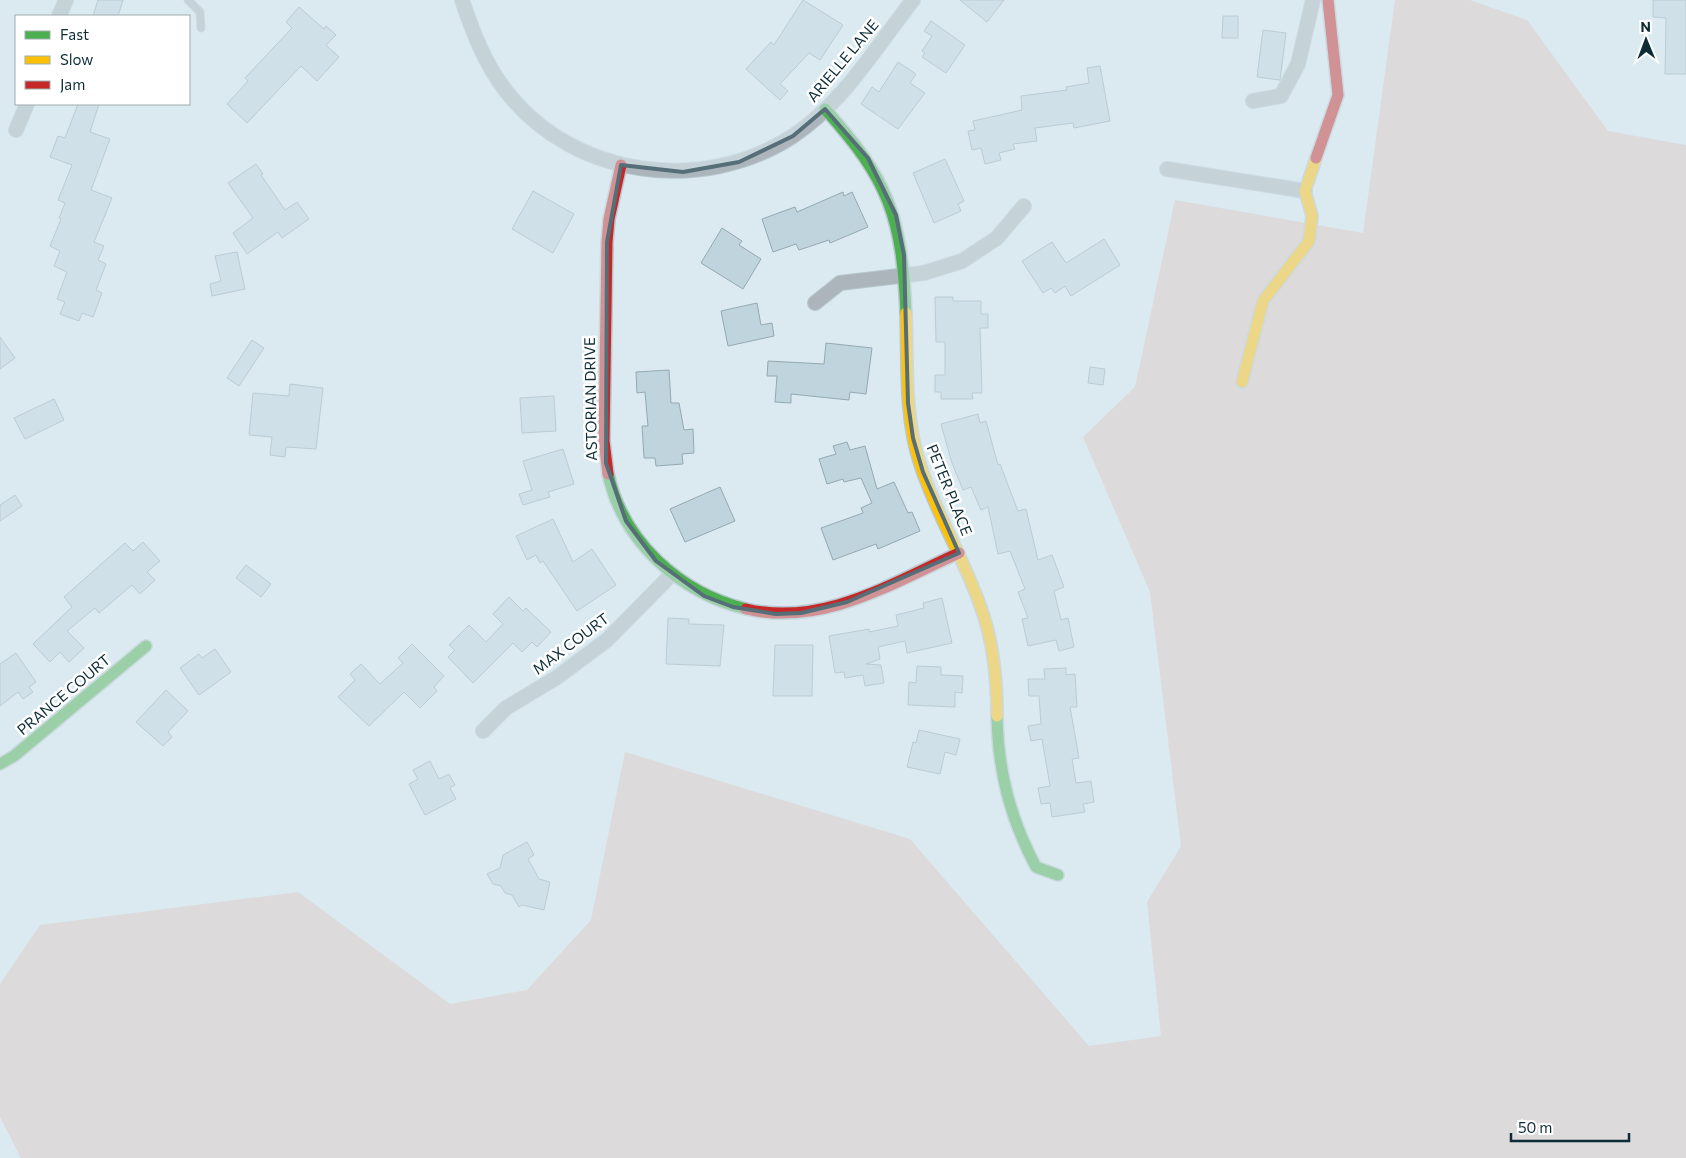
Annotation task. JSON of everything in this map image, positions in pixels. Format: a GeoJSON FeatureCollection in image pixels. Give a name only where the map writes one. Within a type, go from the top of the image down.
{"type":"FeatureCollection","features":[{"type":"Feature","properties":{"kind":"street"},"geometry":{"type":"LineString","coordinates":[[60,15],[66,0]]}},
{"type":"Feature","properties":{"kind":"street","name":"ARIELLE LANE"},"geometry":{"type":"LineString","coordinates":[[462,0],[476,41],[489,67],[506,92],[525,112],[546,129],[571,145],[598,158],[621,165],[653,171],[683,172],[739,162],[767,151],[793,136],[825,109],[913,0]]}},
{"type":"Feature","properties":{"kind":"street"},"geometry":{"type":"LineString","coordinates":[[1253,101],[1281,96],[1298,64],[1313,0]]}},
{"type":"Feature","properties":{"kind":"street"},"geometry":{"type":"LineString","coordinates":[[1242,382],[1263,301],[1309,241],[1312,216],[1304,190],[1338,95],[1328,0]]}},
{"type":"Feature","properties":{"kind":"street"},"geometry":{"type":"LineString","coordinates":[[16,130],[26,105]]}},
{"type":"Feature","properties":{"kind":"street","name":"PETER PLACE"},"geometry":{"type":"LineString","coordinates":[[825,109],[868,158],[888,194],[900,233],[905,275],[908,403],[913,438],[923,472],[978,599],[993,651],[999,696],[999,756],[1003,786],[1012,816],[1036,867],[1058,875]]}},
{"type":"Feature","properties":{"kind":"street","name":"ASTORIAN DRIVE"},"geometry":{"type":"LineString","coordinates":[[621,165],[609,219],[607,242],[604,441],[606,463],[613,493],[626,522],[641,545],[671,575],[693,590],[733,607],[776,614],[801,613],[847,602],[958,553]]}},
{"type":"Feature","properties":{"kind":"street"},"geometry":{"type":"LineString","coordinates":[[1166,169],[1304,190]]}},
{"type":"Feature","properties":{"kind":"street"},"geometry":{"type":"LineString","coordinates":[[815,303],[840,283],[944,268],[980,251],[1011,224],[1024,206]]}},
{"type":"Feature","properties":{"kind":"street","name":"MAX COURT"},"geometry":{"type":"LineString","coordinates":[[483,731],[506,708],[556,678],[607,640],[671,575]]}},
{"type":"Feature","properties":{"kind":"street","name":"PRANCE COURT"},"geometry":{"type":"LineString","coordinates":[[0,764],[14,756],[146,646]]}},
{"type":"Feature","properties":{"kind":"lane"},"geometry":{"type":"LineString","coordinates":[[188,0],[200,12],[202,28]]}},
{"type":"Feature","properties":{"kind":"highlighted area"},"geometry":{"type":"Polygon","coordinates":[[[825,109],[843,127],[868,158],[896,215],[904,255],[908,403],[913,438],[923,472],[959,553],[847,602],[801,613],[776,614],[733,607],[704,596],[656,561],[626,521],[606,463],[607,242],[621,165],[683,172],[739,162],[793,136],[825,109]]]}},
{"type":"Feature","properties":{"kind":"shaded area"},"geometry":{"type":"Polygon","coordinates":[[[1395,0],[1470,0],[1527,20],[1608,131],[1686,145],[1686,1158],[21,1158],[0,1117],[0,984],[40,925],[298,892],[450,1004],[527,990],[591,920],[625,752],[910,839],[1089,1046],[1161,1036],[1147,902],[1181,846],[1150,592],[1083,437],[1135,387],[1175,200],[1363,233],[1395,0]]]}},
{"type":"Feature","properties":{"kind":"building"},"geometry":{"type":"Polygon","coordinates":[[[98,0],[123,0],[118,15],[93,15],[98,0]]]}},
{"type":"Feature","properties":{"kind":"building"},"geometry":{"type":"Polygon","coordinates":[[[803,0],[843,25],[820,60],[809,53],[780,84],[788,91],[780,100],[746,69],[771,42],[774,45],[803,0]]]}},
{"type":"Feature","properties":{"kind":"building"},"geometry":{"type":"Polygon","coordinates":[[[960,0],[1004,0],[987,22],[960,0]]]}},
{"type":"Feature","properties":{"kind":"building"},"geometry":{"type":"Polygon","coordinates":[[[1653,0],[1686,0],[1686,74],[1665,74],[1666,18],[1653,17],[1653,0]]]}},
{"type":"Feature","properties":{"kind":"building"},"geometry":{"type":"Polygon","coordinates":[[[299,7],[324,29],[326,26],[336,35],[326,45],[339,57],[317,81],[301,66],[247,123],[227,104],[248,81],[245,78],[292,28],[286,22],[299,7]]]}},
{"type":"Feature","properties":{"kind":"building"},"geometry":{"type":"Polygon","coordinates":[[[1223,16],[1238,16],[1238,38],[1222,38],[1223,16]]]}},
{"type":"Feature","properties":{"kind":"building"},"geometry":{"type":"Polygon","coordinates":[[[931,21],[965,45],[946,73],[922,57],[925,53],[922,51],[932,36],[924,31],[931,21]]]}},
{"type":"Feature","properties":{"kind":"building"},"geometry":{"type":"Polygon","coordinates":[[[1263,30],[1286,33],[1280,80],[1257,77],[1263,30]]]}},
{"type":"Feature","properties":{"kind":"building"},"geometry":{"type":"Polygon","coordinates":[[[898,62],[916,74],[910,83],[925,93],[898,129],[861,104],[872,87],[879,92],[898,62]]]}},
{"type":"Feature","properties":{"kind":"building"},"geometry":{"type":"Polygon","coordinates":[[[1100,66],[1110,121],[1074,128],[1073,123],[1035,128],[1037,141],[1013,144],[1015,149],[999,153],[1001,160],[985,164],[981,148],[972,150],[968,131],[975,130],[973,121],[1022,110],[1021,96],[1067,90],[1066,87],[1089,83],[1087,68],[1100,66]]]}},
{"type":"Feature","properties":{"kind":"building"},"geometry":{"type":"Polygon","coordinates":[[[78,105],[99,105],[90,132],[110,139],[91,190],[112,198],[94,242],[104,246],[98,260],[106,264],[96,290],[102,293],[93,317],[82,313],[79,321],[60,314],[65,302],[57,299],[67,272],[54,266],[60,251],[50,246],[65,203],[58,200],[72,165],[50,157],[58,136],[65,138],[78,105]]]}},
{"type":"Feature","properties":{"kind":"building"},"geometry":{"type":"Polygon","coordinates":[[[945,159],[964,201],[958,204],[961,211],[934,223],[913,173],[945,159]]]}},
{"type":"Feature","properties":{"kind":"building"},"geometry":{"type":"Polygon","coordinates":[[[256,164],[263,174],[261,175],[285,210],[297,202],[309,219],[282,238],[278,232],[247,254],[233,233],[253,218],[228,183],[256,164]]]}},
{"type":"Feature","properties":{"kind":"building"},"geometry":{"type":"Polygon","coordinates":[[[533,191],[574,214],[553,253],[512,229],[533,191]]]}},
{"type":"Feature","properties":{"kind":"building"},"geometry":{"type":"Polygon","coordinates":[[[843,192],[844,196],[852,192],[868,227],[830,243],[829,240],[799,250],[796,244],[773,252],[762,219],[795,207],[797,212],[843,192]]]}},
{"type":"Feature","properties":{"kind":"building"},"geometry":{"type":"Polygon","coordinates":[[[722,228],[742,241],[739,245],[761,259],[743,289],[701,263],[722,228]]]}},
{"type":"Feature","properties":{"kind":"building"},"geometry":{"type":"Polygon","coordinates":[[[1104,239],[1120,265],[1071,296],[1065,286],[1055,293],[1051,288],[1043,293],[1022,261],[1052,242],[1066,263],[1104,239]]]}},
{"type":"Feature","properties":{"kind":"building"},"geometry":{"type":"Polygon","coordinates":[[[237,252],[245,289],[212,296],[210,284],[221,281],[215,256],[237,252]]]}},
{"type":"Feature","properties":{"kind":"building"},"geometry":{"type":"Polygon","coordinates":[[[935,297],[953,297],[953,301],[981,301],[981,314],[988,314],[988,328],[980,328],[982,393],[972,393],[973,399],[941,399],[941,392],[935,392],[935,375],[945,375],[945,342],[936,342],[935,297]]]}},
{"type":"Feature","properties":{"kind":"building"},"geometry":{"type":"Polygon","coordinates":[[[757,303],[761,325],[772,323],[774,336],[728,346],[721,311],[757,303]]]}},
{"type":"Feature","properties":{"kind":"building"},"geometry":{"type":"Polygon","coordinates":[[[0,337],[15,358],[0,369],[0,337]]]}},
{"type":"Feature","properties":{"kind":"building"},"geometry":{"type":"Polygon","coordinates":[[[252,340],[264,348],[239,386],[227,378],[252,340]]]}},
{"type":"Feature","properties":{"kind":"building"},"geometry":{"type":"Polygon","coordinates":[[[826,343],[872,348],[866,394],[850,392],[849,400],[791,394],[791,403],[775,402],[777,376],[767,376],[768,361],[824,364],[826,343]]]}},
{"type":"Feature","properties":{"kind":"building"},"geometry":{"type":"Polygon","coordinates":[[[1090,367],[1105,369],[1103,385],[1088,383],[1090,367]]]}},
{"type":"Feature","properties":{"kind":"building"},"geometry":{"type":"Polygon","coordinates":[[[669,370],[671,403],[679,403],[684,430],[693,429],[694,453],[682,454],[683,464],[656,466],[655,458],[644,458],[642,426],[648,426],[645,392],[637,393],[636,372],[669,370]]]}},
{"type":"Feature","properties":{"kind":"building"},"geometry":{"type":"Polygon","coordinates":[[[290,384],[323,388],[316,449],[286,447],[285,457],[270,455],[272,437],[249,435],[253,393],[289,396],[290,384]]]}},
{"type":"Feature","properties":{"kind":"building"},"geometry":{"type":"Polygon","coordinates":[[[554,396],[556,431],[522,433],[520,398],[554,396]]]}},
{"type":"Feature","properties":{"kind":"building"},"geometry":{"type":"Polygon","coordinates":[[[54,399],[64,420],[25,439],[14,418],[54,399]]]}},
{"type":"Feature","properties":{"kind":"building"},"geometry":{"type":"Polygon","coordinates":[[[978,414],[980,423],[986,421],[998,465],[1000,464],[1018,511],[1026,509],[1038,560],[1052,555],[1064,587],[1054,591],[1061,620],[1068,618],[1074,647],[1059,651],[1056,640],[1028,646],[1022,619],[1028,618],[1018,592],[1025,589],[1010,551],[998,554],[988,507],[981,510],[971,487],[963,490],[952,463],[941,424],[978,414]]]}},
{"type":"Feature","properties":{"kind":"building"},"geometry":{"type":"Polygon","coordinates":[[[847,442],[850,450],[865,446],[877,489],[894,482],[908,513],[912,512],[920,531],[878,549],[876,544],[833,560],[821,528],[863,513],[861,508],[872,503],[861,478],[844,482],[843,479],[827,484],[819,459],[836,454],[833,446],[847,442]]]}},
{"type":"Feature","properties":{"kind":"building"},"geometry":{"type":"Polygon","coordinates":[[[563,449],[574,484],[548,492],[550,497],[523,505],[519,494],[532,490],[523,461],[563,449]]]}},
{"type":"Feature","properties":{"kind":"building"},"geometry":{"type":"Polygon","coordinates":[[[720,487],[735,521],[685,542],[670,509],[720,487]]]}},
{"type":"Feature","properties":{"kind":"building"},"geometry":{"type":"Polygon","coordinates":[[[15,495],[22,506],[0,521],[0,505],[15,495]]]}},
{"type":"Feature","properties":{"kind":"building"},"geometry":{"type":"Polygon","coordinates":[[[553,519],[573,562],[592,549],[616,585],[577,611],[543,561],[540,563],[536,555],[527,560],[516,536],[553,519]]]}},
{"type":"Feature","properties":{"kind":"building"},"geometry":{"type":"Polygon","coordinates":[[[143,542],[160,561],[147,572],[155,580],[140,594],[132,585],[99,613],[95,608],[67,631],[84,648],[69,662],[60,652],[50,662],[33,644],[72,607],[64,597],[125,543],[133,551],[143,542]]]}},
{"type":"Feature","properties":{"kind":"building"},"geometry":{"type":"Polygon","coordinates":[[[246,565],[271,584],[261,597],[236,578],[246,565]]]}},
{"type":"Feature","properties":{"kind":"building"},"geometry":{"type":"Polygon","coordinates":[[[509,597],[523,611],[526,608],[551,632],[537,647],[532,642],[522,652],[513,643],[473,683],[448,657],[455,650],[449,645],[469,625],[486,642],[503,624],[493,614],[509,597]]]}},
{"type":"Feature","properties":{"kind":"building"},"geometry":{"type":"Polygon","coordinates":[[[942,598],[952,643],[907,653],[905,641],[878,647],[880,659],[866,664],[881,665],[884,683],[865,686],[863,675],[845,678],[844,672],[835,673],[829,636],[869,629],[869,632],[898,626],[896,615],[924,608],[923,603],[942,598]]]}},
{"type":"Feature","properties":{"kind":"building"},"geometry":{"type":"Polygon","coordinates":[[[668,618],[689,619],[689,624],[724,625],[720,666],[666,664],[668,618]]]}},
{"type":"Feature","properties":{"kind":"building"},"geometry":{"type":"Polygon","coordinates":[[[412,644],[444,676],[434,687],[437,691],[420,708],[404,692],[369,726],[338,697],[355,680],[350,674],[361,664],[380,684],[403,663],[398,658],[412,644]]]}},
{"type":"Feature","properties":{"kind":"building"},"geometry":{"type":"Polygon","coordinates":[[[775,645],[813,645],[812,696],[773,696],[775,645]]]}},
{"type":"Feature","properties":{"kind":"building"},"geometry":{"type":"Polygon","coordinates":[[[215,649],[231,672],[199,695],[180,668],[199,654],[202,658],[215,649]]]}},
{"type":"Feature","properties":{"kind":"building"},"geometry":{"type":"Polygon","coordinates":[[[16,653],[36,682],[29,687],[33,692],[23,699],[18,692],[0,706],[0,664],[16,653]]]}},
{"type":"Feature","properties":{"kind":"building"},"geometry":{"type":"Polygon","coordinates":[[[917,666],[941,667],[941,675],[963,676],[962,693],[955,692],[955,707],[908,705],[909,682],[916,683],[917,666]]]}},
{"type":"Feature","properties":{"kind":"building"},"geometry":{"type":"Polygon","coordinates":[[[1066,668],[1066,675],[1075,674],[1077,707],[1070,707],[1079,758],[1072,759],[1076,783],[1091,781],[1094,802],[1083,804],[1085,812],[1052,817],[1050,803],[1041,804],[1038,788],[1050,786],[1042,739],[1031,741],[1028,726],[1041,724],[1039,696],[1029,696],[1028,679],[1045,679],[1044,669],[1066,668]]]}},
{"type":"Feature","properties":{"kind":"building"},"geometry":{"type":"Polygon","coordinates":[[[166,690],[188,711],[168,732],[172,737],[163,746],[136,722],[166,690]]]}},
{"type":"Feature","properties":{"kind":"building"},"geometry":{"type":"Polygon","coordinates":[[[919,730],[960,739],[956,755],[945,752],[940,774],[907,767],[913,742],[916,743],[919,730]]]}},
{"type":"Feature","properties":{"kind":"building"},"geometry":{"type":"Polygon","coordinates":[[[430,761],[439,779],[449,774],[455,785],[450,788],[456,799],[425,815],[409,784],[418,779],[413,770],[430,761]]]}},
{"type":"Feature","properties":{"kind":"building"},"geometry":{"type":"Polygon","coordinates":[[[527,842],[534,855],[528,859],[539,879],[550,882],[544,910],[522,905],[519,907],[512,895],[505,893],[501,886],[493,884],[487,874],[500,868],[503,855],[527,842]]]}},
{"type":"Feature","properties":{"kind":"traffic: fast"},"geometry":{"type":"LineString","coordinates":[[825,109],[864,157],[878,179],[888,202],[901,251],[906,313]]}},
{"type":"Feature","properties":{"kind":"traffic: fast"},"geometry":{"type":"LineString","coordinates":[[608,474],[616,499],[627,522],[658,561],[677,577],[699,591],[746,609]]}},
{"type":"Feature","properties":{"kind":"traffic: fast"},"geometry":{"type":"LineString","coordinates":[[0,764],[14,756],[146,646]]}},
{"type":"Feature","properties":{"kind":"traffic: fast"},"geometry":{"type":"LineString","coordinates":[[997,716],[1000,756],[1012,812],[1036,867],[1058,875]]}},
{"type":"Feature","properties":{"kind":"traffic: slow"},"geometry":{"type":"LineString","coordinates":[[1242,382],[1263,301],[1309,241],[1312,216],[1305,191],[1316,158]]}},
{"type":"Feature","properties":{"kind":"traffic: slow"},"geometry":{"type":"LineString","coordinates":[[906,313],[909,408],[915,446],[927,482],[967,571],[989,634],[994,661],[997,716]]}},
{"type":"Feature","properties":{"kind":"traffic: jam"},"geometry":{"type":"LineString","coordinates":[[1316,158],[1338,95],[1328,0]]}},
{"type":"Feature","properties":{"kind":"traffic: jam"},"geometry":{"type":"LineString","coordinates":[[608,474],[604,441],[607,242],[609,219],[621,165]]}},
{"type":"Feature","properties":{"kind":"traffic: jam"},"geometry":{"type":"LineString","coordinates":[[746,609],[775,613],[802,612],[830,607],[882,589],[959,553]]}}]}
